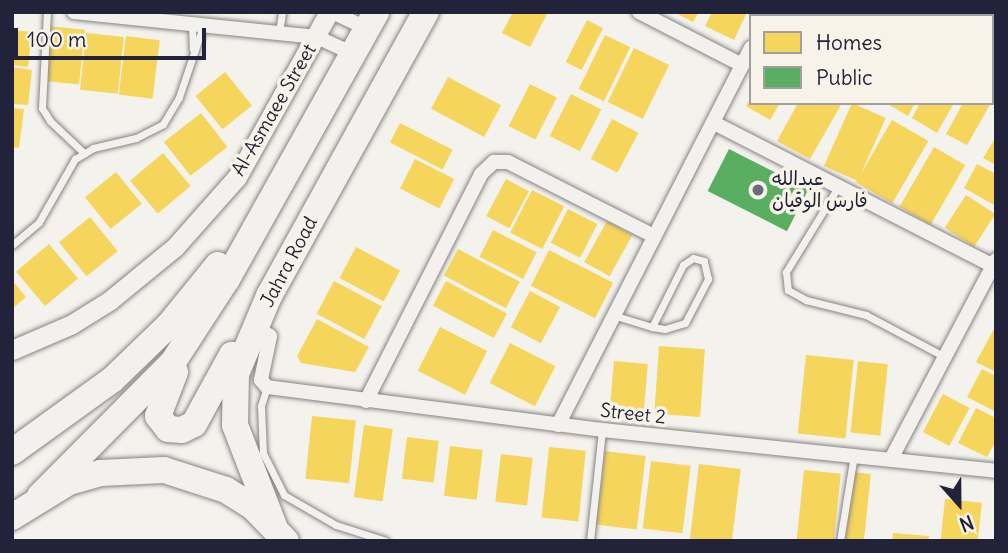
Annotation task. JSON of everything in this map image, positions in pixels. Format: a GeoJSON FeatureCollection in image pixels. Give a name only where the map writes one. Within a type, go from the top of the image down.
{"type":"FeatureCollection","features":[{"type":"Feature","properties":{"kind":"highway","name":"Jahra Road"},"geometry":{"type":"LineString","coordinates":[[280,533],[234,425],[236,374],[269,296],[426,12]]}},
{"type":"Feature","properties":{"kind":"highway"},"geometry":{"type":"LineString","coordinates":[[269,296],[194,424],[182,430],[168,429],[158,416],[160,405],[371,20]]}},
{"type":"Feature","properties":{"kind":"highway"},"geometry":{"type":"LineString","coordinates":[[12,452],[112,380],[170,324],[296,155]]}},
{"type":"Feature","properties":{"kind":"highway"},"geometry":{"type":"LineString","coordinates":[[24,505],[173,362],[227,279]]}},
{"type":"Feature","properties":{"kind":"highway"},"geometry":{"type":"LineString","coordinates":[[24,505],[100,472],[164,470],[226,490],[280,533]]}},
{"type":"Feature","properties":{"kind":"street"},"geometry":{"type":"LineString","coordinates":[[74,12],[317,37],[353,54]]}},
{"type":"Feature","properties":{"kind":"street"},"geometry":{"type":"LineString","coordinates":[[330,12],[371,20]]}},
{"type":"Feature","properties":{"kind":"street","name":"Al-Asmaee Street"},"geometry":{"type":"LineString","coordinates":[[12,350],[72,324],[109,301],[175,247],[237,177],[330,12]]}},
{"type":"Feature","properties":{"kind":"street"},"geometry":{"type":"LineString","coordinates":[[639,12],[742,65]]}},
{"type":"Feature","properties":{"kind":"street"},"geometry":{"type":"LineString","coordinates":[[558,425],[749,52]]}},
{"type":"Feature","properties":{"kind":"street"},"geometry":{"type":"LineString","coordinates":[[714,123],[994,263],[891,459]]}},
{"type":"Feature","properties":{"kind":"street"},"geometry":{"type":"LineString","coordinates":[[366,401],[481,174],[494,162],[508,162],[654,236]]}},
{"type":"Feature","properties":{"kind":"street"},"geometry":{"type":"LineString","coordinates":[[255,326],[270,336],[261,380],[267,387]]}},
{"type":"Feature","properties":{"kind":"street","name":"Street 2"},"geometry":{"type":"LineString","coordinates":[[267,387],[558,425],[996,471]]}},
{"type":"Feature","properties":{"kind":"lane"},"geometry":{"type":"LineString","coordinates":[[47,12],[42,108],[50,121],[84,153]]}},
{"type":"Feature","properties":{"kind":"lane"},"geometry":{"type":"LineString","coordinates":[[278,33],[282,12]]}},
{"type":"Feature","properties":{"kind":"lane"},"geometry":{"type":"LineString","coordinates":[[12,245],[38,222],[61,177],[84,153],[150,133],[163,124],[179,97],[194,49],[197,25]]}},
{"type":"Feature","properties":{"kind":"lane"},"geometry":{"type":"LineString","coordinates":[[838,187],[786,272],[788,290],[806,300],[866,314],[945,357]]}},
{"type":"Feature","properties":{"kind":"lane"},"geometry":{"type":"LineString","coordinates":[[616,316],[652,327],[672,329],[685,323],[708,279],[704,261],[692,258],[683,265],[652,327]]}},
{"type":"Feature","properties":{"kind":"lane"},"geometry":{"type":"LineString","coordinates":[[267,387],[261,407],[263,453],[284,495],[336,525],[386,541]]}},
{"type":"Feature","properties":{"kind":"lane"},"geometry":{"type":"LineString","coordinates":[[590,541],[602,430]]}},
{"type":"Feature","properties":{"kind":"lane"},"geometry":{"type":"LineString","coordinates":[[840,541],[853,455]]}},
{"type":"Feature","properties":{"kind":"building: Homes"},"geometry":{"type":"Polygon","coordinates":[[[513,12],[548,12],[530,47],[502,33],[513,12]]]}},
{"type":"Feature","properties":{"kind":"building: Homes"},"geometry":{"type":"Polygon","coordinates":[[[674,12],[699,12],[693,22],[674,12]]]}},
{"type":"Feature","properties":{"kind":"building: Homes"},"geometry":{"type":"Polygon","coordinates":[[[712,12],[747,12],[734,40],[705,26],[712,12]]]}},
{"type":"Feature","properties":{"kind":"building: Homes"},"geometry":{"type":"Polygon","coordinates":[[[798,12],[842,12],[819,14],[797,14],[798,12]]]}},
{"type":"Feature","properties":{"kind":"building: Homes"},"geometry":{"type":"Polygon","coordinates":[[[587,20],[603,28],[582,70],[566,62],[587,20]]]}},
{"type":"Feature","properties":{"kind":"building: Homes"},"geometry":{"type":"Polygon","coordinates":[[[48,26],[85,30],[79,85],[42,81],[48,26]]]}},
{"type":"Feature","properties":{"kind":"building: Homes"},"geometry":{"type":"Polygon","coordinates":[[[12,30],[32,32],[28,67],[12,65],[12,30]]]}},
{"type":"Feature","properties":{"kind":"building: Homes"},"geometry":{"type":"Polygon","coordinates":[[[86,33],[124,37],[118,94],[80,90],[86,33]]]}},
{"type":"Feature","properties":{"kind":"building: Homes"},"geometry":{"type":"Polygon","coordinates":[[[605,35],[630,47],[604,101],[579,89],[605,35]]]}},
{"type":"Feature","properties":{"kind":"building: Homes"},"geometry":{"type":"Polygon","coordinates":[[[126,36],[160,40],[153,99],[119,95],[126,36]]]}},
{"type":"Feature","properties":{"kind":"building: Homes"},"geometry":{"type":"Polygon","coordinates":[[[634,48],[669,65],[643,119],[608,102],[634,48]]]}},
{"type":"Feature","properties":{"kind":"building: Homes"},"geometry":{"type":"Polygon","coordinates":[[[12,67],[32,70],[28,105],[12,104],[12,67]]]}},
{"type":"Feature","properties":{"kind":"building: Homes"},"geometry":{"type":"Polygon","coordinates":[[[225,72],[252,105],[223,129],[195,96],[225,72]]]}},
{"type":"Feature","properties":{"kind":"building: Homes"},"geometry":{"type":"Polygon","coordinates":[[[448,77],[501,105],[484,137],[431,109],[448,77]]]}},
{"type":"Feature","properties":{"kind":"building: Homes"},"geometry":{"type":"Polygon","coordinates":[[[530,84],[557,98],[535,139],[509,126],[530,84]]]}},
{"type":"Feature","properties":{"kind":"building: Homes"},"geometry":{"type":"Polygon","coordinates":[[[571,94],[601,109],[580,151],[550,136],[571,94]]]}},
{"type":"Feature","properties":{"kind":"building: Homes"},"geometry":{"type":"Polygon","coordinates":[[[749,101],[749,105],[779,105],[770,120],[746,106],[749,101]]]}},
{"type":"Feature","properties":{"kind":"building: Homes"},"geometry":{"type":"Polygon","coordinates":[[[797,105],[841,105],[810,159],[777,141],[797,105]]]}},
{"type":"Feature","properties":{"kind":"building: Homes"},"geometry":{"type":"Polygon","coordinates":[[[851,105],[886,118],[858,181],[824,166],[851,105]]]}},
{"type":"Feature","properties":{"kind":"building: Homes"},"geometry":{"type":"Polygon","coordinates":[[[889,105],[914,105],[908,116],[889,105]]]}},
{"type":"Feature","properties":{"kind":"building: Homes"},"geometry":{"type":"Polygon","coordinates":[[[919,105],[953,105],[937,133],[912,118],[919,105]]]}},
{"type":"Feature","properties":{"kind":"building: Homes"},"geometry":{"type":"Polygon","coordinates":[[[962,105],[990,105],[967,145],[946,134],[962,105]]]}},
{"type":"Feature","properties":{"kind":"building: Homes"},"geometry":{"type":"Polygon","coordinates":[[[12,108],[24,109],[19,148],[12,147],[12,108]]]}},
{"type":"Feature","properties":{"kind":"building: Homes"},"geometry":{"type":"Polygon","coordinates":[[[201,113],[227,147],[190,176],[164,142],[201,113]]]}},
{"type":"Feature","properties":{"kind":"building: Homes"},"geometry":{"type":"Polygon","coordinates":[[[612,119],[638,133],[617,173],[591,159],[612,119]]]}},
{"type":"Feature","properties":{"kind":"building: Homes"},"geometry":{"type":"Polygon","coordinates":[[[892,120],[928,141],[892,203],[856,182],[892,120]]]}},
{"type":"Feature","properties":{"kind":"building: Homes"},"geometry":{"type":"Polygon","coordinates":[[[400,123],[453,150],[443,169],[390,143],[400,123]]]}},
{"type":"Feature","properties":{"kind":"building: Homes"},"geometry":{"type":"Polygon","coordinates":[[[996,137],[996,165],[983,158],[996,137]]]}},
{"type":"Feature","properties":{"kind":"building: Homes"},"geometry":{"type":"Polygon","coordinates":[[[934,147],[965,165],[931,225],[900,207],[934,147]]]}},
{"type":"Feature","properties":{"kind":"building: Homes"},"geometry":{"type":"Polygon","coordinates":[[[163,153],[191,186],[158,214],[130,181],[163,153]]]}},
{"type":"Feature","properties":{"kind":"building: Homes"},"geometry":{"type":"Polygon","coordinates":[[[415,159],[454,179],[439,208],[400,188],[415,159]]]}},
{"type":"Feature","properties":{"kind":"building: Homes"},"geometry":{"type":"Polygon","coordinates":[[[977,164],[996,174],[994,205],[964,188],[977,164]]]}},
{"type":"Feature","properties":{"kind":"building: Homes"},"geometry":{"type":"Polygon","coordinates":[[[116,172],[142,204],[111,229],[85,197],[116,172]]]}},
{"type":"Feature","properties":{"kind":"building: Homes"},"geometry":{"type":"Polygon","coordinates":[[[506,179],[529,191],[509,228],[486,216],[506,179]]]}},
{"type":"Feature","properties":{"kind":"building: Homes"},"geometry":{"type":"Polygon","coordinates":[[[532,190],[564,206],[542,249],[510,233],[532,190]]]}},
{"type":"Feature","properties":{"kind":"building: Homes"},"geometry":{"type":"Polygon","coordinates":[[[966,195],[995,214],[974,247],[945,228],[966,195]]]}},
{"type":"Feature","properties":{"kind":"building: Homes"},"geometry":{"type":"Polygon","coordinates":[[[568,209],[597,224],[580,258],[551,243],[568,209]]]}},
{"type":"Feature","properties":{"kind":"building: Homes"},"geometry":{"type":"Polygon","coordinates":[[[90,217],[118,251],[87,276],[59,242],[90,217]]]}},
{"type":"Feature","properties":{"kind":"building: Homes"},"geometry":{"type":"Polygon","coordinates":[[[607,221],[632,235],[610,276],[584,262],[607,221]]]}},
{"type":"Feature","properties":{"kind":"building: Homes"},"geometry":{"type":"Polygon","coordinates":[[[493,230],[537,252],[523,279],[479,257],[493,230]]]}},
{"type":"Feature","properties":{"kind":"building: Homes"},"geometry":{"type":"Polygon","coordinates":[[[49,244],[78,278],[45,306],[16,272],[49,244]]]}},
{"type":"Feature","properties":{"kind":"building: Homes"},"geometry":{"type":"Polygon","coordinates":[[[356,247],[400,270],[384,301],[340,278],[356,247]]]}},
{"type":"Feature","properties":{"kind":"building: Homes"},"geometry":{"type":"Polygon","coordinates":[[[458,249],[520,282],[506,308],[444,275],[458,249]]]}},
{"type":"Feature","properties":{"kind":"building: Homes"},"geometry":{"type":"Polygon","coordinates":[[[549,250],[613,283],[595,318],[531,286],[549,250]]]}},
{"type":"Feature","properties":{"kind":"building: Homes"},"geometry":{"type":"Polygon","coordinates":[[[12,280],[26,297],[12,309],[12,280]]]}},
{"type":"Feature","properties":{"kind":"building: Homes"},"geometry":{"type":"Polygon","coordinates":[[[334,281],[382,306],[364,339],[317,314],[334,281]]]}},
{"type":"Feature","properties":{"kind":"building: Homes"},"geometry":{"type":"Polygon","coordinates":[[[446,281],[507,313],[494,338],[433,306],[446,281]]]}},
{"type":"Feature","properties":{"kind":"building: Homes"},"geometry":{"type":"Polygon","coordinates":[[[530,291],[560,307],[541,343],[511,327],[530,291]]]}},
{"type":"Feature","properties":{"kind":"building: Homes"},"geometry":{"type":"Polygon","coordinates":[[[317,319],[369,347],[355,372],[301,363],[297,356],[317,319]]]}},
{"type":"Feature","properties":{"kind":"building: Homes"},"geometry":{"type":"Polygon","coordinates":[[[440,327],[487,351],[465,395],[418,371],[440,327]]]}},
{"type":"Feature","properties":{"kind":"building: Homes"},"geometry":{"type":"Polygon","coordinates":[[[994,329],[996,330],[996,372],[976,362],[994,329]]]}},
{"type":"Feature","properties":{"kind":"building: Homes"},"geometry":{"type":"Polygon","coordinates":[[[510,343],[555,366],[535,406],[490,383],[510,343]]]}},
{"type":"Feature","properties":{"kind":"building: Homes"},"geometry":{"type":"Polygon","coordinates":[[[659,346],[705,349],[700,417],[654,414],[659,346]]]}},
{"type":"Feature","properties":{"kind":"building: Homes"},"geometry":{"type":"Polygon","coordinates":[[[806,355],[854,360],[845,439],[798,434],[806,355]]]}},
{"type":"Feature","properties":{"kind":"building: Homes"},"geometry":{"type":"Polygon","coordinates":[[[614,361],[648,364],[644,411],[610,408],[614,361]]]}},
{"type":"Feature","properties":{"kind":"building: Homes"},"geometry":{"type":"Polygon","coordinates":[[[858,361],[888,364],[880,436],[850,433],[858,361]]]}},
{"type":"Feature","properties":{"kind":"building: Homes"},"geometry":{"type":"Polygon","coordinates":[[[982,369],[996,376],[996,412],[967,397],[982,369]]]}},
{"type":"Feature","properties":{"kind":"building: Homes"},"geometry":{"type":"Polygon","coordinates":[[[943,394],[969,408],[949,446],[923,432],[943,394]]]}},
{"type":"Feature","properties":{"kind":"building: Homes"},"geometry":{"type":"Polygon","coordinates":[[[976,408],[996,418],[996,441],[987,457],[958,443],[976,408]]]}},
{"type":"Feature","properties":{"kind":"building: Homes"},"geometry":{"type":"Polygon","coordinates":[[[312,416],[356,421],[349,483],[305,479],[312,416]]]}},
{"type":"Feature","properties":{"kind":"building: Homes"},"geometry":{"type":"Polygon","coordinates":[[[364,425],[393,429],[383,501],[354,497],[364,425]]]}},
{"type":"Feature","properties":{"kind":"building: Homes"},"geometry":{"type":"Polygon","coordinates":[[[407,437],[439,441],[434,483],[402,479],[407,437]]]}},
{"type":"Feature","properties":{"kind":"building: Homes"},"geometry":{"type":"Polygon","coordinates":[[[450,446],[483,450],[477,500],[444,496],[450,446]]]}},
{"type":"Feature","properties":{"kind":"building: Homes"},"geometry":{"type":"Polygon","coordinates":[[[549,447],[586,451],[578,521],[542,518],[549,447]]]}},
{"type":"Feature","properties":{"kind":"building: Homes"},"geometry":{"type":"Polygon","coordinates":[[[605,451],[646,456],[637,529],[596,524],[605,451]]]}},
{"type":"Feature","properties":{"kind":"building: Homes"},"geometry":{"type":"Polygon","coordinates":[[[501,454],[533,458],[527,506],[495,502],[501,454]]]}},
{"type":"Feature","properties":{"kind":"building: Homes"},"geometry":{"type":"Polygon","coordinates":[[[651,461],[691,466],[682,533],[643,528],[651,461]]]}},
{"type":"Feature","properties":{"kind":"building: Homes"},"geometry":{"type":"Polygon","coordinates":[[[699,464],[741,469],[732,541],[690,538],[699,464]]]}},
{"type":"Feature","properties":{"kind":"building: Homes"},"geometry":{"type":"Polygon","coordinates":[[[804,470],[841,474],[834,541],[797,541],[804,470]]]}},
{"type":"Feature","properties":{"kind":"building: Homes"},"geometry":{"type":"Polygon","coordinates":[[[852,472],[871,474],[864,541],[845,541],[852,472]]]}},
{"type":"Feature","properties":{"kind":"building: Homes"},"geometry":{"type":"Polygon","coordinates":[[[945,499],[982,503],[978,541],[941,541],[945,499]]]}},
{"type":"Feature","properties":{"kind":"building: Homes"},"geometry":{"type":"Polygon","coordinates":[[[893,533],[929,536],[928,541],[892,541],[893,533]]]}},
{"type":"Feature","properties":{"kind":"building: Public","name":"عبدالله فارس الوقيان"},"geometry":{"type":"Polygon","coordinates":[[[729,149],[808,189],[787,231],[708,191],[729,149]]]}},
{"type":"Feature","properties":{"kind":"place","name":"عبدالله فارس الوقيان"},"geometry":{"type":"Point","coordinates":[758,190]}}]}
